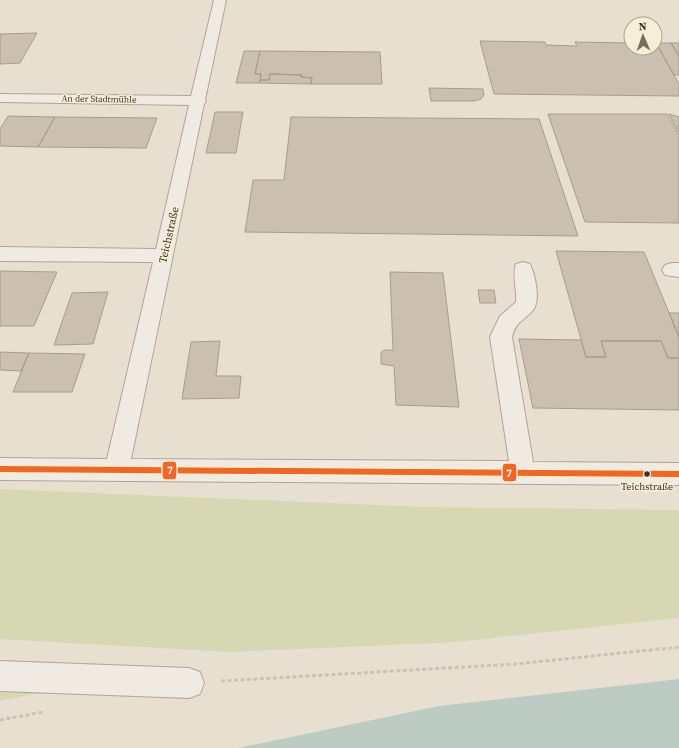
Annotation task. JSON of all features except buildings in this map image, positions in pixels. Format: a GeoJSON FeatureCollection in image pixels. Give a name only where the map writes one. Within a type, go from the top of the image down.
{"type":"FeatureCollection","features":[{"type":"Feature","properties":{"kind":"street","name":"Teichstraße"},"geometry":{"type":"LineString","coordinates":[[116,470],[199,101],[220,0]]}},
{"type":"Feature","properties":{"kind":"street","name":"An der Stadtmühle"},"geometry":{"type":"LineString","coordinates":[[0,98],[199,101]]}},
{"type":"Feature","properties":{"kind":"street"},"geometry":{"type":"LineString","coordinates":[[0,254],[164,256]]}},
{"type":"Feature","properties":{"kind":"street"},"geometry":{"type":"LineString","coordinates":[[523,269],[527,292],[526,305],[514,314],[504,325],[501,337],[524,473]]}},
{"type":"Feature","properties":{"kind":"street"},"geometry":{"type":"LineString","coordinates":[[0,468],[679,474]]}},
{"type":"Feature","properties":{"kind":"street"},"geometry":{"type":"LineString","coordinates":[[0,676],[189,683]]}},
{"type":"Feature","properties":{"kind":"path"},"geometry":{"type":"LineString","coordinates":[[189,683],[516,664],[679,647]]}},
{"type":"Feature","properties":{"kind":"path"},"geometry":{"type":"LineString","coordinates":[[0,720],[45,712]]}},
{"type":"Feature","properties":{"kind":"green space"},"geometry":{"type":"Polygon","coordinates":[[[0,489],[423,507],[679,510],[679,618],[455,642],[230,652],[0,639],[0,489]]]}},
{"type":"Feature","properties":{"kind":"green space"},"geometry":{"type":"Polygon","coordinates":[[[0,692],[43,692],[0,701],[0,692]]]}},
{"type":"Feature","properties":{"kind":"shaded area"},"geometry":{"type":"Polygon","coordinates":[[[679,679],[679,748],[238,748],[439,706],[679,679]]]}},
{"type":"Feature","properties":{"kind":"transit line","name":"7"},"geometry":{"type":"LineString","coordinates":[[0,469],[679,474]]}},
{"type":"Feature","properties":{"kind":"place","name":"Teichstraße"},"geometry":{"type":"Point","coordinates":[647,474]}}]}
